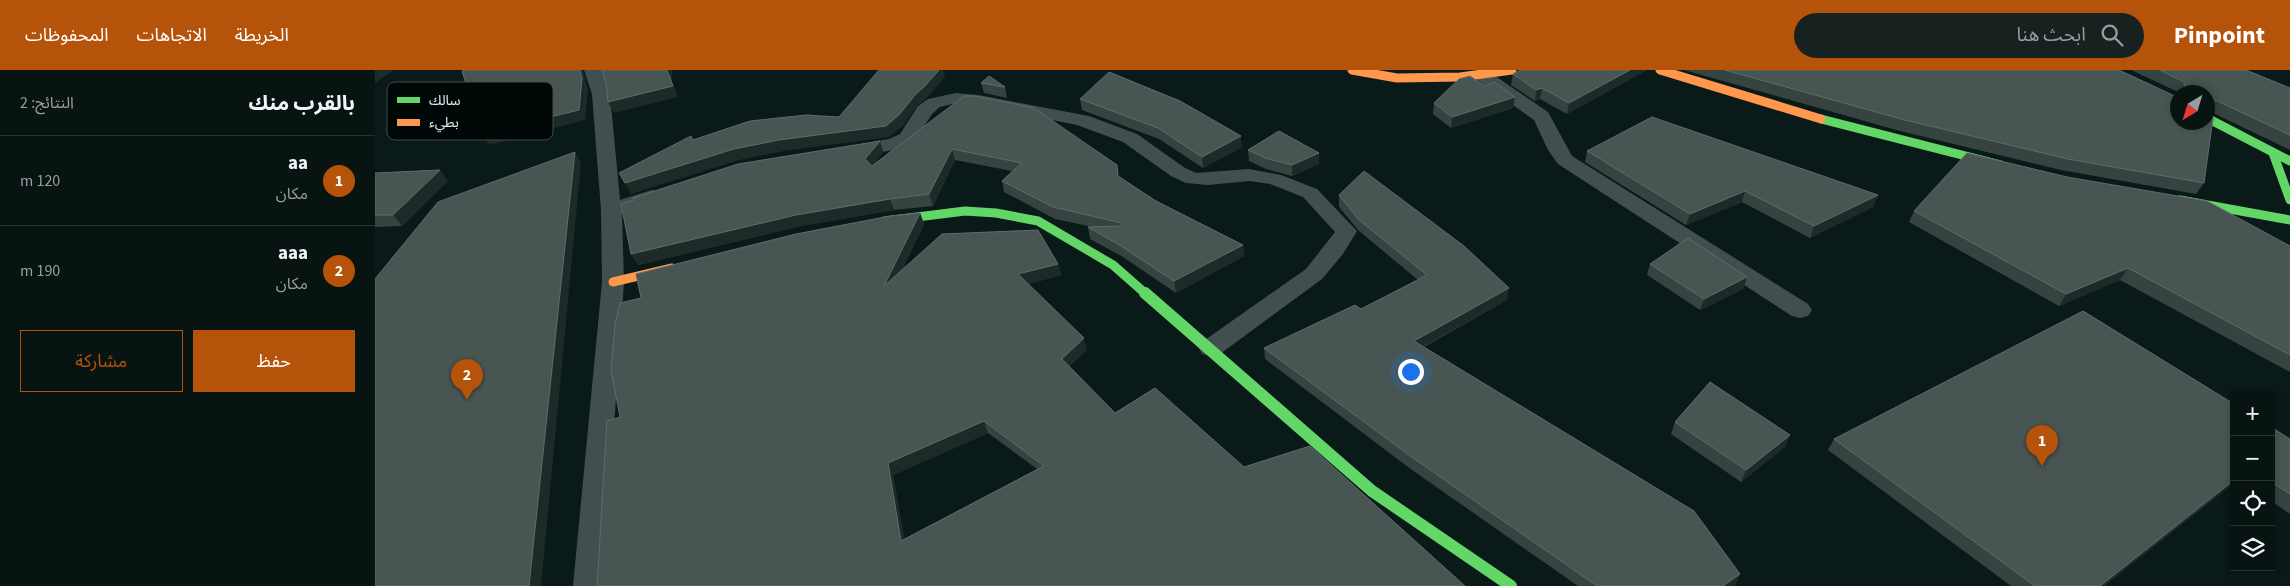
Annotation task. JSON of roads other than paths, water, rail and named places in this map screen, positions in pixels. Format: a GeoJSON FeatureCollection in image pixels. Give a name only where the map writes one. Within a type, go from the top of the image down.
{"type":"FeatureCollection","features":[{"type":"Feature","properties":{"kind":"street"},"geometry":{"type":"LineString","coordinates":[[588,586],[613,282],[611,210],[601,94],[593,70]]}},
{"type":"Feature","properties":{"kind":"street"},"geometry":{"type":"LineString","coordinates":[[1351,70],[1397,78],[1482,75],[1511,70]]}},
{"type":"Feature","properties":{"kind":"street"},"geometry":{"type":"LineString","coordinates":[[1660,70],[1843,126],[2014,168]]}},
{"type":"Feature","properties":{"kind":"street"},"geometry":{"type":"LineString","coordinates":[[1482,75],[1541,116],[1549,125],[1557,152],[1565,160],[1800,310]]}},
{"type":"Feature","properties":{"kind":"street"},"geometry":{"type":"LineString","coordinates":[[828,154],[894,144],[907,138],[929,106],[944,99],[955,98],[987,101],[1082,120],[1130,138],[1178,172],[1193,179],[1208,180],[1249,175],[1274,179],[1310,193],[1346,231],[1335,249],[1314,274],[1211,348]]}},
{"type":"Feature","properties":{"kind":"street"},"geometry":{"type":"LineString","coordinates":[[2215,122],[2290,161]]}},
{"type":"Feature","properties":{"kind":"street"},"geometry":{"type":"LineString","coordinates":[[2273,152],[2290,200]]}},
{"type":"Feature","properties":{"kind":"street"},"geometry":{"type":"LineString","coordinates":[[611,210],[674,189]]}},
{"type":"Feature","properties":{"kind":"street"},"geometry":{"type":"LineString","coordinates":[[2166,198],[2290,220]]}},
{"type":"Feature","properties":{"kind":"street"},"geometry":{"type":"LineString","coordinates":[[875,223],[965,212],[996,213],[1038,221],[1113,265],[1211,348],[1372,491],[1511,586]]}},
{"type":"Feature","properties":{"kind":"street"},"geometry":{"type":"LineString","coordinates":[[613,282],[679,266]]}},
{"type":"Feature","properties":{"kind":"place","name":"aaa"},"geometry":{"type":"Point","coordinates":[467,400]}},
{"type":"Feature","properties":{"kind":"place","name":"aa"},"geometry":{"type":"Point","coordinates":[2042,466]}}]}
